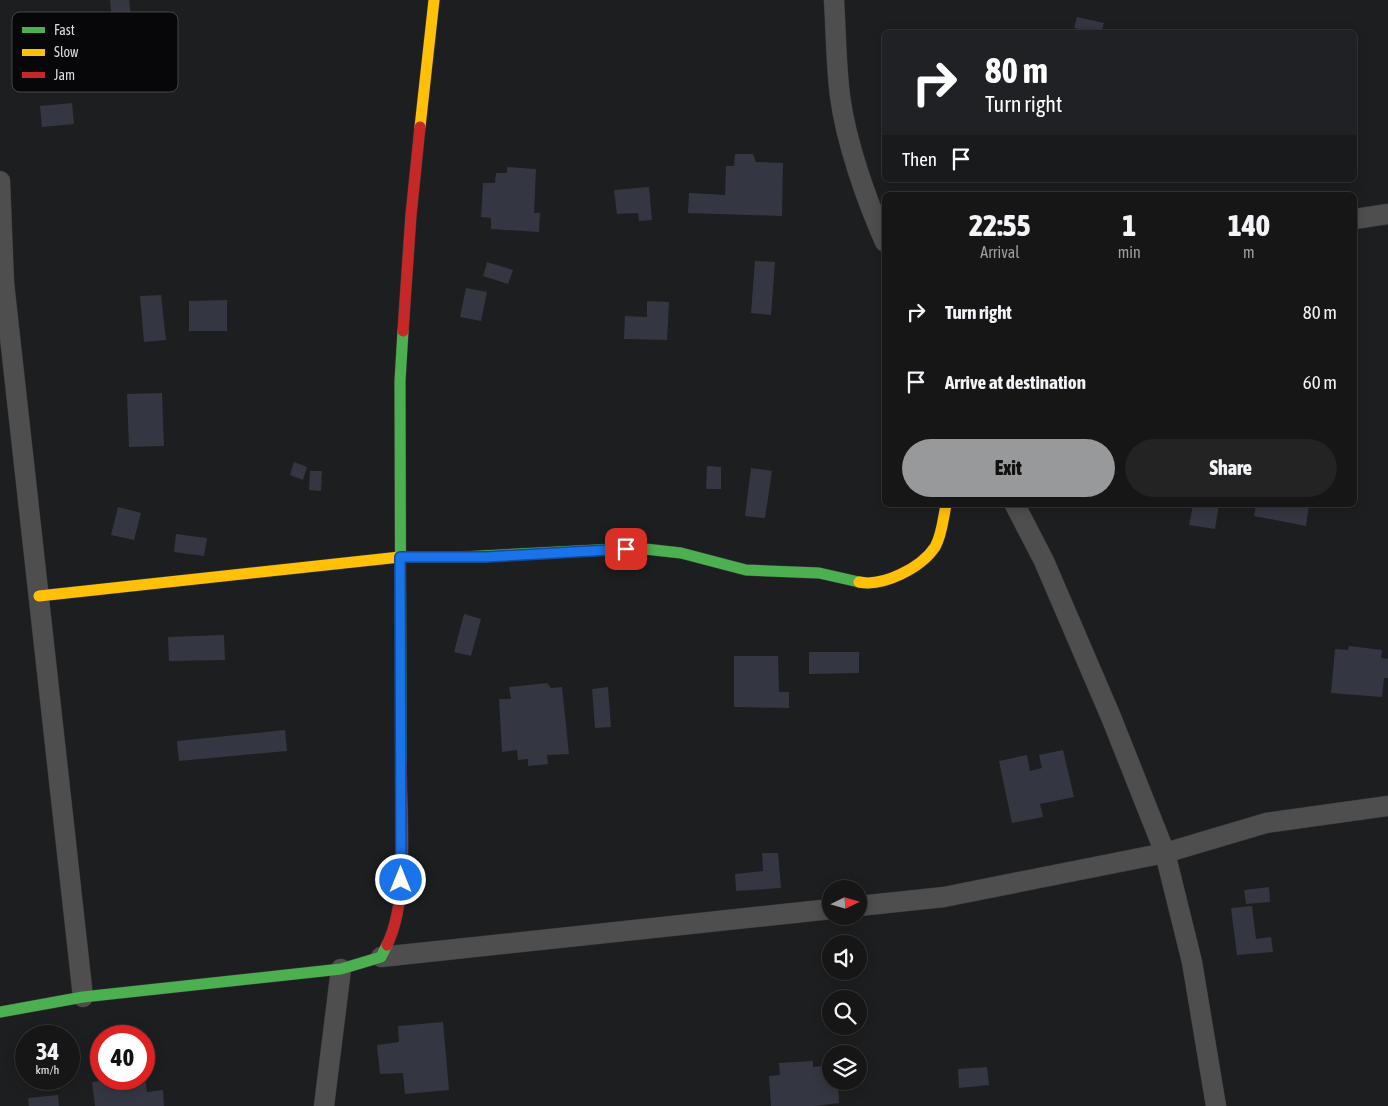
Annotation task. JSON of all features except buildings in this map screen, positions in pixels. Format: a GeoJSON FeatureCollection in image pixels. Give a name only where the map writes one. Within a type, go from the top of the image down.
{"type":"FeatureCollection","features":[{"type":"Feature","properties":{"kind":"street"},"geometry":{"type":"LineString","coordinates":[[381,957],[390,941],[397,921],[401,895],[400,381],[411,215],[434,0]]}},
{"type":"Feature","properties":{"kind":"street"},"geometry":{"type":"LineString","coordinates":[[834,0],[840,97],[854,157],[872,214],[882,236]]}},
{"type":"Feature","properties":{"kind":"street"},"geometry":{"type":"LineString","coordinates":[[0,181],[2,283],[83,997]]}},
{"type":"Feature","properties":{"kind":"street"},"geometry":{"type":"LineString","coordinates":[[1357,219],[1388,214]]}},
{"type":"Feature","properties":{"kind":"street"},"geometry":{"type":"LineString","coordinates":[[39,596],[400,557],[486,557],[651,549],[681,553],[746,570],[819,572],[864,583],[875,583],[895,576],[920,562],[934,548],[940,536],[946,507]]}},
{"type":"Feature","properties":{"kind":"street"},"geometry":{"type":"LineString","coordinates":[[1016,507],[1048,570],[1111,717],[1165,853],[1192,962],[1216,1106]]}},
{"type":"Feature","properties":{"kind":"street"},"geometry":{"type":"LineString","coordinates":[[868,905],[944,897],[1165,853],[1266,823],[1388,806]]}},
{"type":"Feature","properties":{"kind":"street"},"geometry":{"type":"LineString","coordinates":[[0,1012],[83,997],[341,969],[381,957],[822,910]]}},
{"type":"Feature","properties":{"kind":"street"},"geometry":{"type":"LineString","coordinates":[[324,1106],[341,969]]}},
{"type":"Feature","properties":{"kind":"traffic: fast"},"geometry":{"type":"LineString","coordinates":[[401,762],[400,381],[403,331]]}},
{"type":"Feature","properties":{"kind":"traffic: fast"},"geometry":{"type":"LineString","coordinates":[[462,557],[636,548],[681,553],[746,570],[819,573],[859,582]]}},
{"type":"Feature","properties":{"kind":"traffic: fast"},"geometry":{"type":"LineString","coordinates":[[0,1012],[83,997],[341,969],[381,957],[387,945]]}},
{"type":"Feature","properties":{"kind":"traffic: slow"},"geometry":{"type":"LineString","coordinates":[[420,127],[434,0]]}},
{"type":"Feature","properties":{"kind":"traffic: slow"},"geometry":{"type":"LineString","coordinates":[[859,582],[869,583],[890,579],[921,562],[935,547],[941,532],[946,507]]}},
{"type":"Feature","properties":{"kind":"traffic: slow"},"geometry":{"type":"LineString","coordinates":[[39,596],[400,557],[462,557]]}},
{"type":"Feature","properties":{"kind":"traffic: jam"},"geometry":{"type":"LineString","coordinates":[[403,331],[411,215],[420,127]]}},
{"type":"Feature","properties":{"kind":"traffic: jam"},"geometry":{"type":"LineString","coordinates":[[387,945],[394,926],[402,880],[401,762]]}},
{"type":"Feature","properties":{"kind":"route"},"geometry":{"type":"LineString","coordinates":[[401,880],[400,557],[486,557],[626,549]]}}]}
